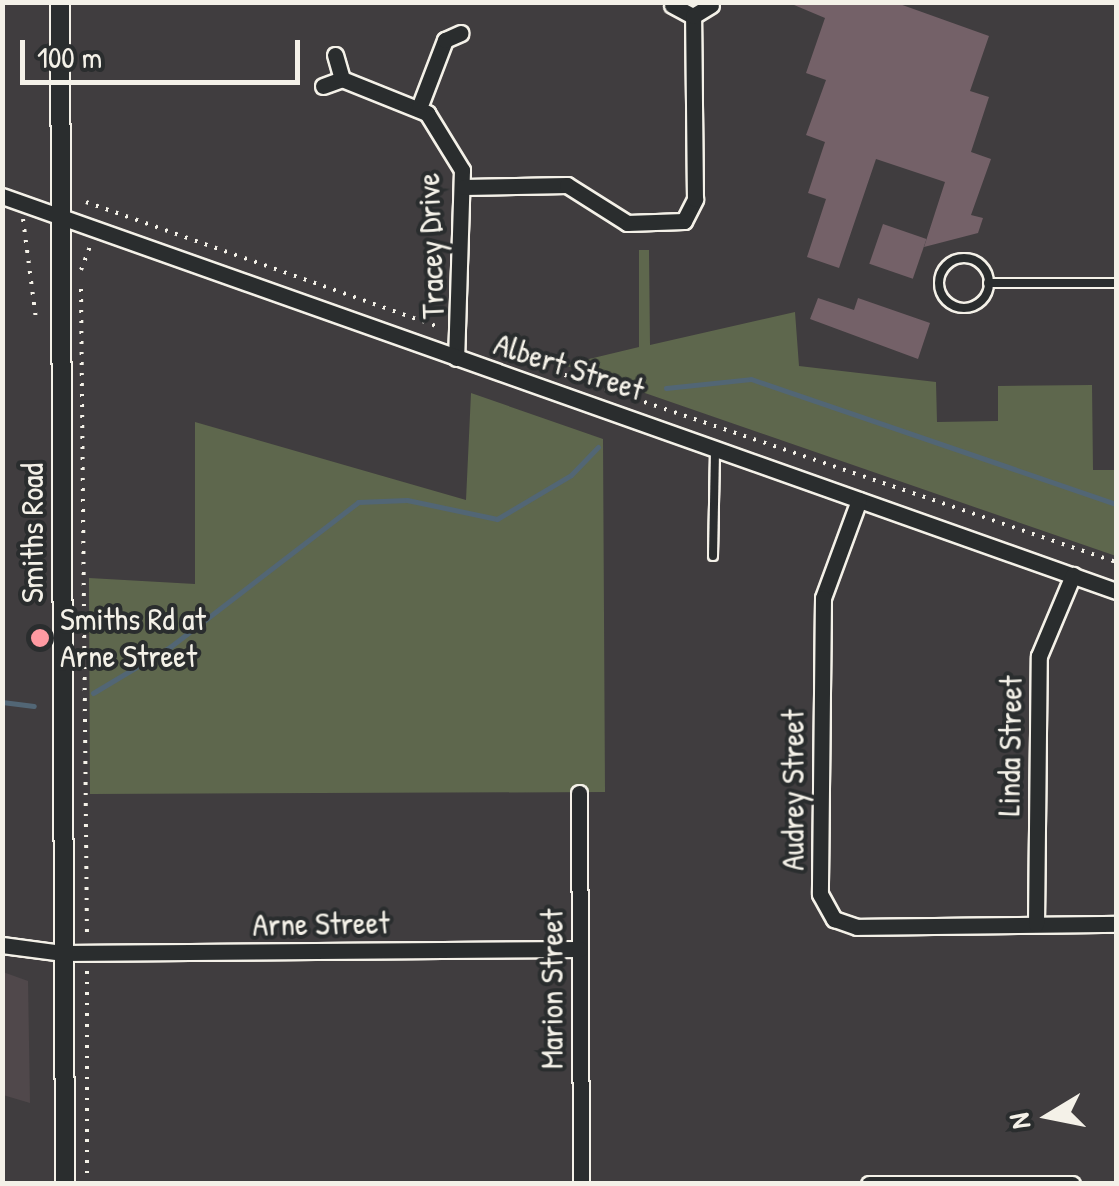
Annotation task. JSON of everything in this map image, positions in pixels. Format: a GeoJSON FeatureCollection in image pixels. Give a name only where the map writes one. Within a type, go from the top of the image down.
{"type":"FeatureCollection","features":[{"type":"Feature","properties":{"kind":"street","name":"Smiths Road"},"geometry":{"type":"LineString","coordinates":[[60,2],[65,1184]]}},
{"type":"Feature","properties":{"kind":"street"},"geometry":{"type":"LineString","coordinates":[[693,16],[711,4]]}},
{"type":"Feature","properties":{"kind":"street"},"geometry":{"type":"LineString","coordinates":[[672,5],[693,16]]}},
{"type":"Feature","properties":{"kind":"street"},"geometry":{"type":"LineString","coordinates":[[464,187],[566,185],[627,223],[684,221],[695,198],[693,16]]}},
{"type":"Feature","properties":{"kind":"street"},"geometry":{"type":"LineString","coordinates":[[324,86],[342,78],[419,108],[453,36],[432,25]]}},
{"type":"Feature","properties":{"kind":"street"},"geometry":{"type":"LineString","coordinates":[[335,55],[342,78]]}},
{"type":"Feature","properties":{"kind":"street","name":"Tracey Drive"},"geometry":{"type":"LineString","coordinates":[[419,108],[454,152],[464,187],[462,333],[456,358]]}},
{"type":"Feature","properties":{"kind":"street","name":"Albert Street"},"geometry":{"type":"LineString","coordinates":[[2,196],[1116,590]]}},
{"type":"Feature","properties":{"kind":"street","name":"Audrey Street"},"geometry":{"type":"LineString","coordinates":[[859,500],[823,598],[820,894],[834,919],[857,927],[1116,924]]}},
{"type":"Feature","properties":{"kind":"street","name":"Linda Street"},"geometry":{"type":"LineString","coordinates":[[1036,924],[1039,656],[1073,576]]}},
{"type":"Feature","properties":{"kind":"street","name":"Marion Street"},"geometry":{"type":"LineString","coordinates":[[579,793],[581,1184]]}},
{"type":"Feature","properties":{"kind":"street","name":"Arne Street"},"geometry":{"type":"LineString","coordinates":[[2,944],[63,954],[580,949]]}},
{"type":"Feature","properties":{"kind":"street"},"geometry":{"type":"LineString","coordinates":[[870,1184],[1072,1184]]}},
{"type":"Feature","properties":{"kind":"lane"},"geometry":{"type":"LineString","coordinates":[[988,283],[981,266],[963,258],[946,266],[939,284],[947,302],[965,308],[988,283],[1116,283]]}},
{"type":"Feature","properties":{"kind":"lane"},"geometry":{"type":"LineString","coordinates":[[712,556],[715,447]]}},
{"type":"Feature","properties":{"kind":"path"},"geometry":{"type":"LineString","coordinates":[[86,202],[462,333]]}},
{"type":"Feature","properties":{"kind":"path"},"geometry":{"type":"LineString","coordinates":[[23,232],[31,238],[36,319]]}},
{"type":"Feature","properties":{"kind":"path"},"geometry":{"type":"LineString","coordinates":[[87,1184],[81,270],[90,248]]}},
{"type":"Feature","properties":{"kind":"path"},"geometry":{"type":"LineString","coordinates":[[499,353],[1116,562]]}},
{"type":"Feature","properties":{"kind":"shaded area"},"geometry":{"type":"Polygon","coordinates":[[[3,972],[28,981],[30,1103],[3,1095],[3,972]]]}},
{"type":"Feature","properties":{"kind":"green space"},"geometry":{"type":"Polygon","coordinates":[[[639,250],[649,250],[650,345],[795,312],[799,366],[936,382],[937,422],[998,421],[998,386],[1092,385],[1093,470],[1116,470],[1116,556],[564,365],[639,347],[639,250]]]}},
{"type":"Feature","properties":{"kind":"green space"},"geometry":{"type":"Polygon","coordinates":[[[471,393],[603,439],[605,792],[90,794],[89,578],[195,584],[195,422],[466,500],[471,393]]]}},
{"type":"Feature","properties":{"kind":"building"},"geometry":{"type":"Polygon","coordinates":[[[787,2],[894,2],[989,36],[970,91],[989,97],[971,152],[991,159],[971,215],[983,218],[978,233],[924,247],[945,182],[876,159],[839,268],[807,257],[826,199],[808,193],[825,142],[806,135],[826,80],[806,73],[825,18],[787,2]]]}},
{"type":"Feature","properties":{"kind":"building"},"geometry":{"type":"Polygon","coordinates":[[[883,224],[926,239],[913,279],[869,264],[883,224]]]}},
{"type":"Feature","properties":{"kind":"building"},"geometry":{"type":"Polygon","coordinates":[[[818,298],[854,310],[858,298],[930,323],[918,359],[810,319],[818,298]]]}},
{"type":"Feature","properties":{"kind":"waterway"},"geometry":{"type":"LineString","coordinates":[[666,388],[751,379],[1116,504]]}},
{"type":"Feature","properties":{"kind":"waterway"},"geometry":{"type":"LineString","coordinates":[[93,693],[170,647],[358,502],[407,500],[497,519],[571,475],[598,447]]}},
{"type":"Feature","properties":{"kind":"waterway"},"geometry":{"type":"LineString","coordinates":[[2,702],[34,706]]}},
{"type":"Feature","properties":{"kind":"place","name":"Smiths Rd at Arne Street"},"geometry":{"type":"Point","coordinates":[40,638]}}]}
